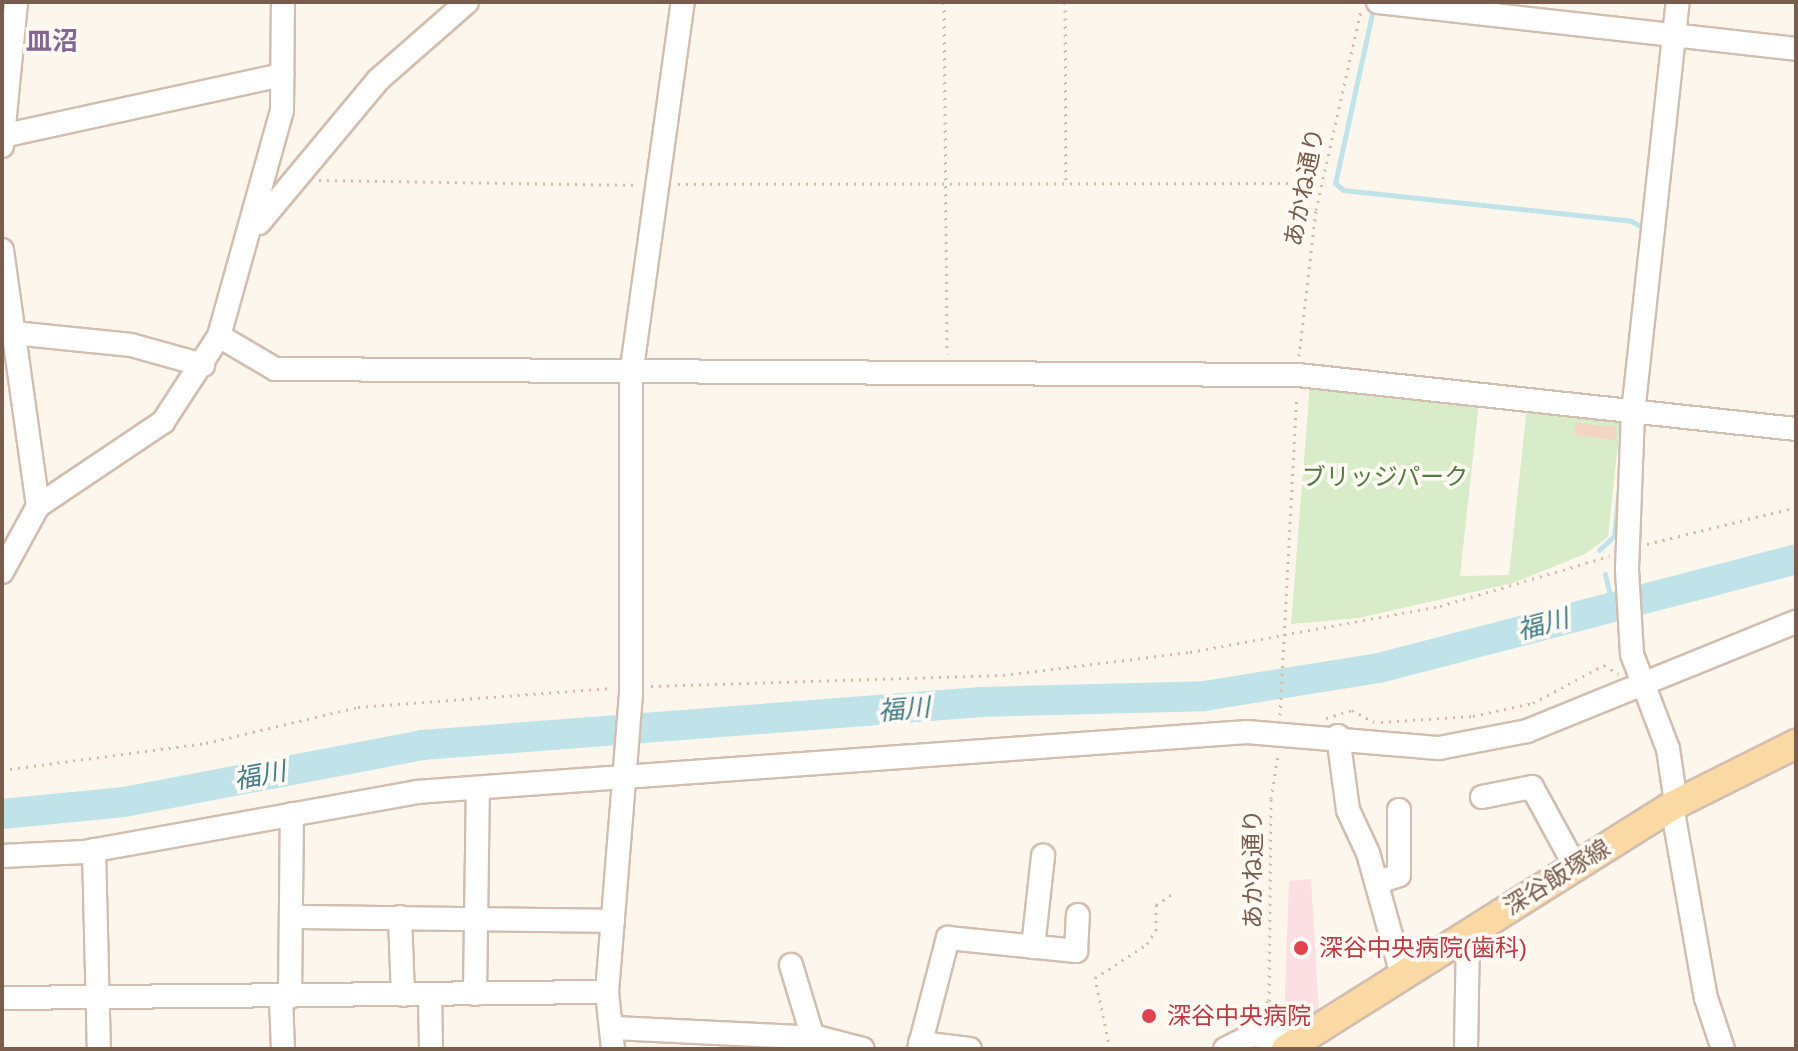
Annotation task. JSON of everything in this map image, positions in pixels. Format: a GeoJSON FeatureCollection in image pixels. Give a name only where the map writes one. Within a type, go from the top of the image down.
{"type":"FeatureCollection","features":[{"type":"Feature","properties":{"kind":"main road","name":"深谷飯塚線"},"geometry":{"type":"LineString","coordinates":[[1292,1046],[1674,804],[1796,744]]}},
{"type":"Feature","properties":{"kind":"street"},"geometry":{"type":"LineString","coordinates":[[2,146],[16,2]]}},
{"type":"Feature","properties":{"kind":"street"},"geometry":{"type":"LineString","coordinates":[[2,572],[38,506],[163,422],[203,365],[219,336],[252,234],[282,110],[283,2]]}},
{"type":"Feature","properties":{"kind":"street"},"geometry":{"type":"LineString","coordinates":[[252,234],[378,80],[467,2]]}},
{"type":"Feature","properties":{"kind":"street"},"geometry":{"type":"LineString","coordinates":[[683,2],[631,375],[631,694],[628,775],[607,992],[613,1039],[744,1042],[813,1038],[863,1049]]}},
{"type":"Feature","properties":{"kind":"street"},"geometry":{"type":"LineString","coordinates":[[1678,2],[1633,413],[1628,559],[1632,654],[1635,684],[1668,749],[1706,998],[1723,1049]]}},
{"type":"Feature","properties":{"kind":"street"},"geometry":{"type":"LineString","coordinates":[[1369,7],[1796,49]]}},
{"type":"Feature","properties":{"kind":"street"},"geometry":{"type":"LineString","coordinates":[[2,136],[282,75]]}},
{"type":"Feature","properties":{"kind":"street"},"geometry":{"type":"LineString","coordinates":[[2,250],[38,506]]}},
{"type":"Feature","properties":{"kind":"street"},"geometry":{"type":"LineString","coordinates":[[13,333],[131,345],[203,365]]}},
{"type":"Feature","properties":{"kind":"street"},"geometry":{"type":"LineString","coordinates":[[219,336],[275,369],[631,375],[1298,375],[1796,429]]}},
{"type":"Feature","properties":{"kind":"street"},"geometry":{"type":"LineString","coordinates":[[2,856],[94,850],[416,792],[628,775],[1247,732],[1338,736],[1439,748],[1484,741],[1796,622]]}},
{"type":"Feature","properties":{"kind":"street"},"geometry":{"type":"LineString","coordinates":[[1338,736],[1348,810],[1378,882],[1402,975]]}},
{"type":"Feature","properties":{"kind":"street"},"geometry":{"type":"LineString","coordinates":[[1482,797],[1532,787],[1575,866]]}},
{"type":"Feature","properties":{"kind":"street"},"geometry":{"type":"LineString","coordinates":[[475,994],[478,789]]}},
{"type":"Feature","properties":{"kind":"street"},"geometry":{"type":"LineString","coordinates":[[1378,882],[1399,875],[1399,810]]}},
{"type":"Feature","properties":{"kind":"street"},"geometry":{"type":"LineString","coordinates":[[283,1049],[291,917],[292,814]]}},
{"type":"Feature","properties":{"kind":"street"},"geometry":{"type":"LineString","coordinates":[[94,850],[99,1049]]}},
{"type":"Feature","properties":{"kind":"street"},"geometry":{"type":"LineString","coordinates":[[1033,947],[1043,856]]}},
{"type":"Feature","properties":{"kind":"street"},"geometry":{"type":"LineString","coordinates":[[970,1049],[920,1046],[948,938],[1076,951],[1078,915]]}},
{"type":"Feature","properties":{"kind":"street"},"geometry":{"type":"LineString","coordinates":[[291,917],[613,921]]}},
{"type":"Feature","properties":{"kind":"street"},"geometry":{"type":"LineString","coordinates":[[400,917],[403,995]]}},
{"type":"Feature","properties":{"kind":"street"},"geometry":{"type":"LineString","coordinates":[[1466,1049],[1468,932]]}},
{"type":"Feature","properties":{"kind":"street"},"geometry":{"type":"LineString","coordinates":[[791,965],[813,1038]]}},
{"type":"Feature","properties":{"kind":"street"},"geometry":{"type":"LineString","coordinates":[[2,998],[286,998],[607,992]]}},
{"type":"Feature","properties":{"kind":"street"},"geometry":{"type":"LineString","coordinates":[[430,995],[431,1049]]}},
{"type":"Feature","properties":{"kind":"street"},"geometry":{"type":"LineString","coordinates":[[1225,1049],[1253,1035],[1292,1046]]}},
{"type":"Feature","properties":{"kind":"path"},"geometry":{"type":"LineString","coordinates":[[944,2],[947,375]]}},
{"type":"Feature","properties":{"kind":"path"},"geometry":{"type":"LineString","coordinates":[[1065,2],[1066,184]]}},
{"type":"Feature","properties":{"kind":"path","name":"あかね通り"},"geometry":{"type":"LineString","coordinates":[[1298,370],[1316,210],[1369,7]]}},
{"type":"Feature","properties":{"kind":"path"},"geometry":{"type":"LineString","coordinates":[[300,173],[335,185],[1302,183]]}},
{"type":"Feature","properties":{"kind":"path"},"geometry":{"type":"LineString","coordinates":[[1280,722],[1298,383]]}},
{"type":"Feature","properties":{"kind":"path"},"geometry":{"type":"LineString","coordinates":[[1270,634],[1366,622],[1525,585],[1628,559],[1796,507]]}},
{"type":"Feature","properties":{"kind":"path"},"geometry":{"type":"LineString","coordinates":[[1311,723],[1352,710],[1375,722],[1473,716],[1533,703],[1604,665],[1635,684]]}},
{"type":"Feature","properties":{"kind":"path","name":"あかね通り"},"geometry":{"type":"LineString","coordinates":[[1268,1000],[1271,799],[1278,751]]}},
{"type":"Feature","properties":{"kind":"path"},"geometry":{"type":"LineString","coordinates":[[1110,1049],[1095,978],[1147,944],[1156,930],[1156,905],[1173,893]]}},
{"type":"Feature","properties":{"kind":"shaded area","name":"深谷中央病院(歯科)"},"geometry":{"type":"Polygon","coordinates":[[[1311,879],[1319,1015],[1305,1024],[1284,1022],[1289,881],[1311,879]]]}},
{"type":"Feature","properties":{"kind":"green space","name":"ブリッジパーク"},"geometry":{"type":"Polygon","coordinates":[[[1310,384],[1479,402],[1460,576],[1509,575],[1527,406],[1621,416],[1608,537],[1585,554],[1513,583],[1359,618],[1291,624],[1310,384]]]}},
{"type":"Feature","properties":{"kind":"building"},"geometry":{"type":"Polygon","coordinates":[[[1576,423],[1616,427],[1615,440],[1574,435],[1576,423]]]}},
{"type":"Feature","properties":{"kind":"waterway"},"geometry":{"type":"LineString","coordinates":[[1372,14],[1335,183],[1343,190],[1631,221],[1642,227],[1642,235]]}},
{"type":"Feature","properties":{"kind":"waterway"},"geometry":{"type":"LineString","coordinates":[[1599,550],[1614,536],[1619,488]]}},
{"type":"Feature","properties":{"kind":"waterway","name":"福川"},"geometry":{"type":"LineString","coordinates":[[2,814],[124,802],[422,745],[981,702],[1204,696],[1379,668],[1796,559]]}},
{"type":"Feature","properties":{"kind":"waterway"},"geometry":{"type":"LineString","coordinates":[[1605,574],[1613,608]]}},
{"type":"Feature","properties":{"kind":"place","name":"深谷中央病院(歯科)"},"geometry":{"type":"Point","coordinates":[1301,948]}},
{"type":"Feature","properties":{"kind":"place","name":"深谷中央病院"},"geometry":{"type":"Point","coordinates":[1149,1016]}},
{"type":"Feature","properties":{"kind":"district","name":"皿沼"},"geometry":{"type":"Point","coordinates":[52,42]}}]}
